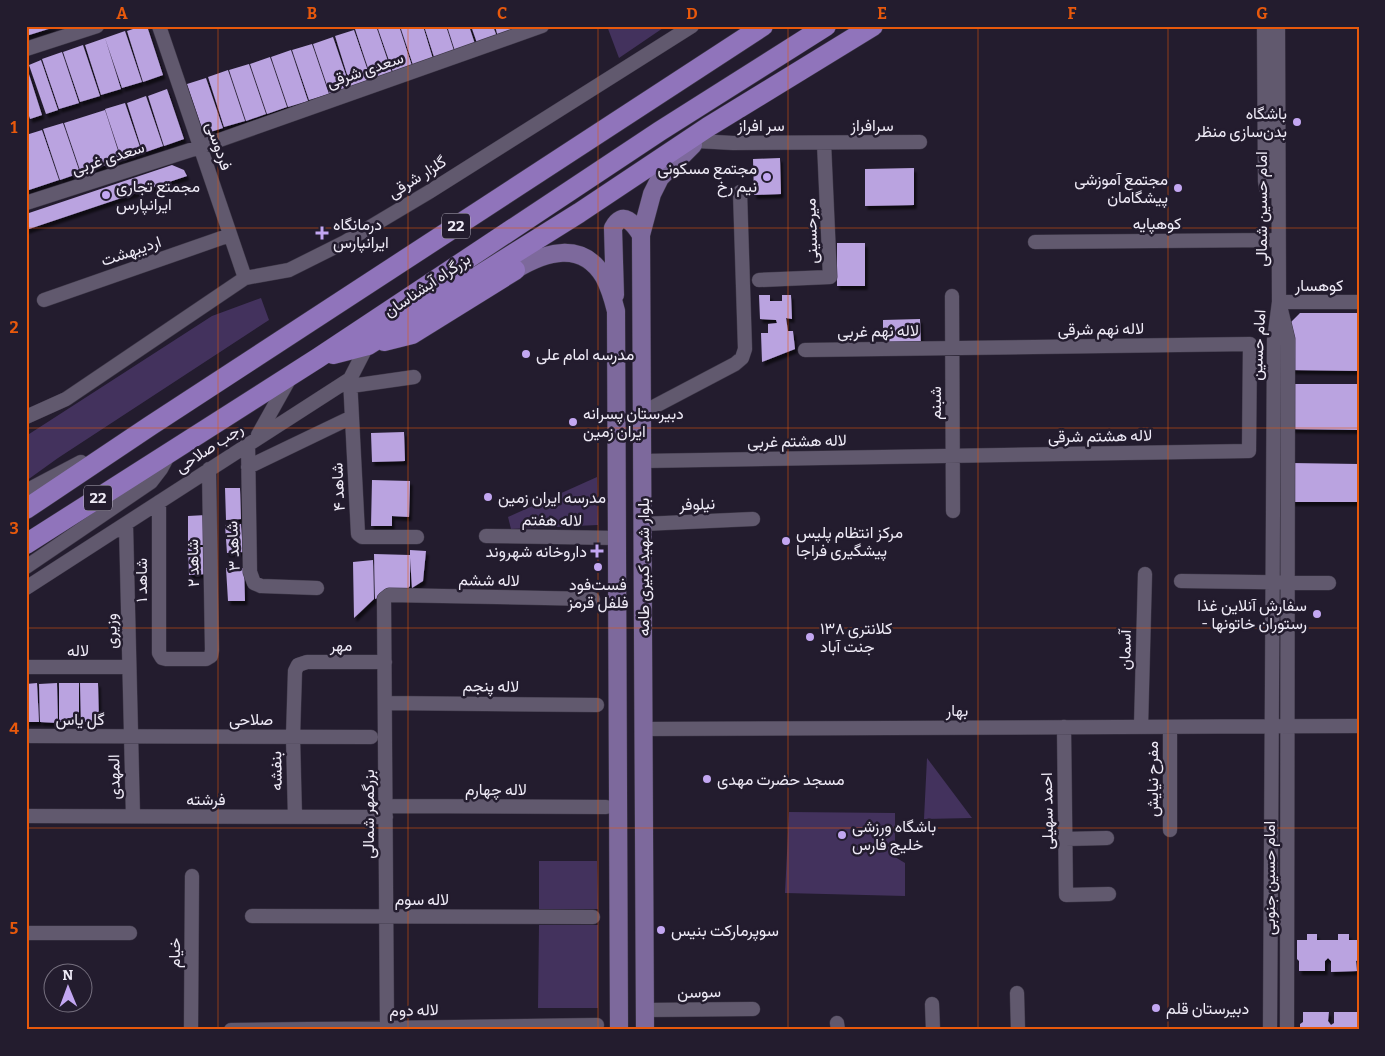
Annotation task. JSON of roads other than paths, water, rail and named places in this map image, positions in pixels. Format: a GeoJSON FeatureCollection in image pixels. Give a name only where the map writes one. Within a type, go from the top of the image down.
{"type":"FeatureCollection","features":[{"type":"Feature","properties":{"kind":"highway","name":"بزرگراه آبشناسان"},"geometry":{"type":"LineString","coordinates":[[26,509],[763,26]]}},
{"type":"Feature","properties":{"kind":"highway","name":"بزرگراه آبشناسان"},"geometry":{"type":"LineString","coordinates":[[26,544],[318,358],[660,131],[826,26]]}},
{"type":"Feature","properties":{"kind":"highway"},"geometry":{"type":"LineString","coordinates":[[368,345],[873,26]]}},
{"type":"Feature","properties":{"kind":"highway"},"geometry":{"type":"LineString","coordinates":[[318,358],[412,334],[515,270]]}},
{"type":"Feature","properties":{"kind":"main road","name":"بلوار شهید کبیری طامه"},"geometry":{"type":"LineString","coordinates":[[645,1030],[641,235],[653,193],[660,178],[702,134]]}},
{"type":"Feature","properties":{"kind":"main road"},"geometry":{"type":"LineString","coordinates":[[616,311],[613,228],[620,220],[629,220],[641,235]]}},
{"type":"Feature","properties":{"kind":"main road","name":"بلوار شهید کبیری طامه"},"geometry":{"type":"LineString","coordinates":[[515,270],[550,254],[563,253],[581,256],[596,266],[604,277],[610,289],[616,311],[618,1030]]}},
{"type":"Feature","properties":{"kind":"street"},"geometry":{"type":"LineString","coordinates":[[26,49],[97,26]]}},
{"type":"Feature","properties":{"kind":"street","name":"فردوسی"},"geometry":{"type":"LineString","coordinates":[[159,26],[244,278]]}},
{"type":"Feature","properties":{"kind":"street","name":"سعدی شرقی"},"geometry":{"type":"LineString","coordinates":[[200,147],[542,26]]}},
{"type":"Feature","properties":{"kind":"street","name":"گلزار شرقی"},"geometry":{"type":"LineString","coordinates":[[26,418],[66,399],[244,278],[289,270],[345,242],[429,192],[692,26]]}},
{"type":"Feature","properties":{"kind":"street"},"geometry":{"type":"LineString","coordinates":[[1264,26],[1265,181],[1266,188],[1270,191],[1276,190],[1278,186]]}},
{"type":"Feature","properties":{"kind":"street","name":"امام حسین شمالی"},"geometry":{"type":"LineString","coordinates":[[1278,26],[1279,302]]}},
{"type":"Feature","properties":{"kind":"street","name":"سر افراز"},"geometry":{"type":"LineString","coordinates":[[702,134],[824,143]]}},
{"type":"Feature","properties":{"kind":"street","name":"سرافراز"},"geometry":{"type":"LineString","coordinates":[[824,143],[920,142]]}},
{"type":"Feature","properties":{"kind":"street","name":"میرحسینی"},"geometry":{"type":"LineString","coordinates":[[759,280],[830,277],[824,143]]}},
{"type":"Feature","properties":{"kind":"street","name":"سعدی غربی"},"geometry":{"type":"LineString","coordinates":[[26,203],[200,147]]}},
{"type":"Feature","properties":{"kind":"street"},"geometry":{"type":"LineString","coordinates":[[642,414],[735,364],[742,358],[745,349],[740,192]]}},
{"type":"Feature","properties":{"kind":"street","name":"اردیبهشت"},"geometry":{"type":"LineString","coordinates":[[44,300],[230,235]]}},
{"type":"Feature","properties":{"kind":"street","name":"کوهپایه"},"geometry":{"type":"LineString","coordinates":[[1035,242],[1278,240]]}},
{"type":"Feature","properties":{"kind":"street","name":"شبنم"},"geometry":{"type":"LineString","coordinates":[[952,296],[953,511]]}},
{"type":"Feature","properties":{"kind":"street","name":"کوهسار"},"geometry":{"type":"LineString","coordinates":[[1279,302],[1359,302]]}},
{"type":"Feature","properties":{"kind":"street","name":"امام حسین"},"geometry":{"type":"LineString","coordinates":[[1279,302],[1288,339],[1287,726]]}},
{"type":"Feature","properties":{"kind":"street","name":"امام حسین"},"geometry":{"type":"LineString","coordinates":[[1271,726],[1274,340],[1279,302]]}},
{"type":"Feature","properties":{"kind":"street","name":"رجب صلاحی"},"geometry":{"type":"LineString","coordinates":[[26,588],[126,525],[252,441],[350,383],[384,314]]}},
{"type":"Feature","properties":{"kind":"street","name":"لاله نهم شرقی"},"geometry":{"type":"LineString","coordinates":[[952,348],[1250,344],[1249,451]]}},
{"type":"Feature","properties":{"kind":"street","name":"لاله نهم غربی"},"geometry":{"type":"LineString","coordinates":[[805,350],[952,348]]}},
{"type":"Feature","properties":{"kind":"street"},"geometry":{"type":"LineString","coordinates":[[252,441],[292,374]]}},
{"type":"Feature","properties":{"kind":"street"},"geometry":{"type":"LineString","coordinates":[[350,383],[414,377]]}},
{"type":"Feature","properties":{"kind":"street","name":"شاهد ۴"},"geometry":{"type":"LineString","coordinates":[[350,383],[358,534],[362,538],[417,537]]}},
{"type":"Feature","properties":{"kind":"street"},"geometry":{"type":"LineString","coordinates":[[248,467],[352,417]]}},
{"type":"Feature","properties":{"kind":"street"},"geometry":{"type":"LineString","coordinates":[[26,491],[150,426]]}},
{"type":"Feature","properties":{"kind":"street","name":"شاهد ۳"},"geometry":{"type":"LineString","coordinates":[[252,441],[248,467],[250,572],[254,583],[261,586],[317,588]]}},
{"type":"Feature","properties":{"kind":"street","name":"لاله هشتم شرقی"},"geometry":{"type":"LineString","coordinates":[[953,456],[1249,451]]}},
{"type":"Feature","properties":{"kind":"street"},"geometry":{"type":"LineString","coordinates":[[26,567],[151,482],[170,452]]}},
{"type":"Feature","properties":{"kind":"street","name":"لاله هشتم غربی"},"geometry":{"type":"LineString","coordinates":[[642,461],[953,456]]}},
{"type":"Feature","properties":{"kind":"street","name":"شاهد ۲"},"geometry":{"type":"LineString","coordinates":[[162,658],[206,659],[211,656],[209,469]]}},
{"type":"Feature","properties":{"kind":"street","name":"شاهد ۱"},"geometry":{"type":"LineString","coordinates":[[159,502],[159,652],[162,658]]}},
{"type":"Feature","properties":{"kind":"street","name":"نیلوفر"},"geometry":{"type":"LineString","coordinates":[[643,524],[753,519]]}},
{"type":"Feature","properties":{"kind":"street","name":"وزیری"},"geometry":{"type":"LineString","coordinates":[[126,525],[131,737]]}},
{"type":"Feature","properties":{"kind":"street","name":"لاله هفتم"},"geometry":{"type":"LineString","coordinates":[[486,536],[617,538]]}},
{"type":"Feature","properties":{"kind":"street","name":"آسمان"},"geometry":{"type":"LineString","coordinates":[[1141,727],[1145,574]]}},
{"type":"Feature","properties":{"kind":"street"},"geometry":{"type":"LineString","coordinates":[[1181,581],[1329,583]]}},
{"type":"Feature","properties":{"kind":"street","name":"لاله ششم"},"geometry":{"type":"LineString","coordinates":[[384,599],[389,595],[593,599]]}},
{"type":"Feature","properties":{"kind":"street","name":"بزرگمهر شمالی"},"geometry":{"type":"LineString","coordinates":[[384,599],[387,1029]]}},
{"type":"Feature","properties":{"kind":"street","name":"مهر"},"geometry":{"type":"LineString","coordinates":[[298,665],[307,662],[385,662]]}},
{"type":"Feature","properties":{"kind":"street","name":"بنفشه"},"geometry":{"type":"LineString","coordinates":[[295,817],[293,737],[295,671],[298,665]]}},
{"type":"Feature","properties":{"kind":"street","name":"لاله"},"geometry":{"type":"LineString","coordinates":[[26,667],[129,667]]}},
{"type":"Feature","properties":{"kind":"street","name":"لاله پنجم"},"geometry":{"type":"LineString","coordinates":[[385,703],[597,705]]}},
{"type":"Feature","properties":{"kind":"street","name":"امام حسین جنوبی"},"geometry":{"type":"LineString","coordinates":[[1270,1030],[1271,726]]}},
{"type":"Feature","properties":{"kind":"street"},"geometry":{"type":"LineString","coordinates":[[1287,726],[1359,726]]}},
{"type":"Feature","properties":{"kind":"street","name":"بهار"},"geometry":{"type":"LineString","coordinates":[[644,730],[1287,726]]}},
{"type":"Feature","properties":{"kind":"street","name":"امام حسین جنوبی"},"geometry":{"type":"LineString","coordinates":[[1286,1030],[1287,726]]}},
{"type":"Feature","properties":{"kind":"street","name":"احمد سهیلی"},"geometry":{"type":"LineString","coordinates":[[1064,727],[1066,895],[1109,894]]}},
{"type":"Feature","properties":{"kind":"street","name":"مفرح نیایش"},"geometry":{"type":"LineString","coordinates":[[1170,727],[1170,830]]}},
{"type":"Feature","properties":{"kind":"street","name":"گل یاس"},"geometry":{"type":"LineString","coordinates":[[30,736],[131,737]]}},
{"type":"Feature","properties":{"kind":"street","name":"صلاحی"},"geometry":{"type":"LineString","coordinates":[[131,737],[370,737]]}},
{"type":"Feature","properties":{"kind":"street","name":"المهدی"},"geometry":{"type":"LineString","coordinates":[[131,737],[133,816]]}},
{"type":"Feature","properties":{"kind":"street","name":"لاله چهارم"},"geometry":{"type":"LineString","coordinates":[[386,811],[606,807]]}},
{"type":"Feature","properties":{"kind":"street","name":"فرشته"},"geometry":{"type":"LineString","coordinates":[[26,816],[295,817],[386,811]]}},
{"type":"Feature","properties":{"kind":"street"},"geometry":{"type":"LineString","coordinates":[[1065,839],[1107,838]]}},
{"type":"Feature","properties":{"kind":"street","name":"خیام"},"geometry":{"type":"LineString","coordinates":[[191,1030],[192,876]]}},
{"type":"Feature","properties":{"kind":"street","name":"لاله سوم"},"geometry":{"type":"LineString","coordinates":[[252,916],[593,917]]}},
{"type":"Feature","properties":{"kind":"street"},"geometry":{"type":"LineString","coordinates":[[26,933],[130,932]]}},
{"type":"Feature","properties":{"kind":"street"},"geometry":{"type":"LineString","coordinates":[[1018,993],[1018,1030]]}},
{"type":"Feature","properties":{"kind":"street"},"geometry":{"type":"LineString","coordinates":[[932,1004],[933,1030]]}},
{"type":"Feature","properties":{"kind":"street","name":"سوسن"},"geometry":{"type":"LineString","coordinates":[[645,1010],[753,1009]]}},
{"type":"Feature","properties":{"kind":"street","name":"لاله دوم"},"geometry":{"type":"LineString","coordinates":[[231,1030],[597,1025]]}},
{"type":"Feature","properties":{"kind":"place","name":"باشگاه بدن‌سازی منظر"},"geometry":{"type":"Point","coordinates":[1297,122]}},
{"type":"Feature","properties":{"kind":"place","name":"مجتمع مسکونی نیم رخ"},"geometry":{"type":"Point","coordinates":[767,177]}},
{"type":"Feature","properties":{"kind":"place","name":"مجتمع آموزشی پیشگامان"},"geometry":{"type":"Point","coordinates":[1178,188]}},
{"type":"Feature","properties":{"kind":"place","name":"مجمتع تجاری ایرانپارس"},"geometry":{"type":"Point","coordinates":[106,195]}},
{"type":"Feature","properties":{"kind":"place","name":"درمانگاه ایرانپارس"},"geometry":{"type":"Point","coordinates":[322,233]}},
{"type":"Feature","properties":{"kind":"place","name":"مدرسه امام علی"},"geometry":{"type":"Point","coordinates":[526,354]}},
{"type":"Feature","properties":{"kind":"place","name":"دبیرستان پسرانه ایران زمین"},"geometry":{"type":"Point","coordinates":[573,422]}},
{"type":"Feature","properties":{"kind":"place","name":"مدرسه ایران زمین"},"geometry":{"type":"Point","coordinates":[488,497]}},
{"type":"Feature","properties":{"kind":"place","name":"مرکز انتظام پلیس پیشگیری فراجا"},"geometry":{"type":"Point","coordinates":[786,541]}},
{"type":"Feature","properties":{"kind":"place","name":"داروخانه شهروند"},"geometry":{"type":"Point","coordinates":[597,551]}},
{"type":"Feature","properties":{"kind":"place","name":"فست‌فود فلفل قرمز"},"geometry":{"type":"Point","coordinates":[598,567]}},
{"type":"Feature","properties":{"kind":"place","name":"سفارش آنلاین غذا - رستوران خاتونها"},"geometry":{"type":"Point","coordinates":[1317,614]}},
{"type":"Feature","properties":{"kind":"place","name":"کلانتری ۱۳۸ جنت آباد"},"geometry":{"type":"Point","coordinates":[810,637]}},
{"type":"Feature","properties":{"kind":"place","name":"مسجد حضرت مهدی"},"geometry":{"type":"Point","coordinates":[707,779]}},
{"type":"Feature","properties":{"kind":"place","name":"باشگاه ورزشی خلیج فارس"},"geometry":{"type":"Point","coordinates":[842,835]}},
{"type":"Feature","properties":{"kind":"place","name":"سوپرمارکت بنیس"},"geometry":{"type":"Point","coordinates":[661,930]}},
{"type":"Feature","properties":{"kind":"place","name":"دبیرستان قلم"},"geometry":{"type":"Point","coordinates":[1156,1008]}}]}
